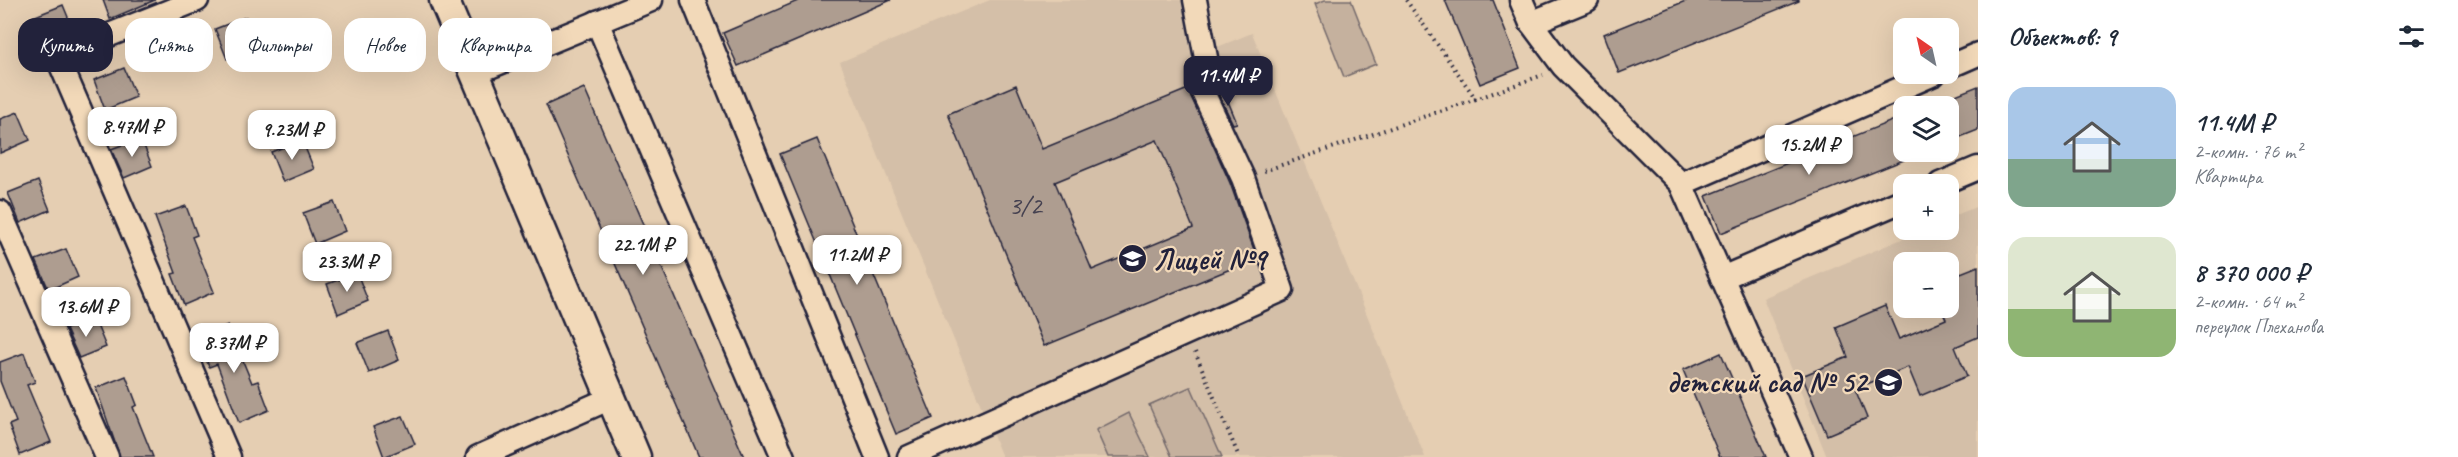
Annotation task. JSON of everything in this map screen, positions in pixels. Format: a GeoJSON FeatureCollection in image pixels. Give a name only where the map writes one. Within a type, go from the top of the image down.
{"type":"FeatureCollection","features":[{"type":"Feature","properties":{"kind":"main road"},"geometry":{"type":"LineString","coordinates":[[444,0],[636,457]]}},
{"type":"Feature","properties":{"kind":"street"},"geometry":{"type":"LineString","coordinates":[[197,0],[57,56],[229,457]]}},
{"type":"Feature","properties":{"kind":"street"},"geometry":{"type":"LineString","coordinates":[[475,73],[650,0]]}},
{"type":"Feature","properties":{"kind":"street"},"geometry":{"type":"LineString","coordinates":[[693,0],[877,457]]}},
{"type":"Feature","properties":{"kind":"street"},"geometry":{"type":"LineString","coordinates":[[909,457],[1282,290],[1243,178],[1201,88],[1211,84],[1196,0]]}},
{"type":"Feature","properties":{"kind":"street"},"geometry":{"type":"LineString","coordinates":[[1521,0],[1531,23],[1563,66],[1681,184],[1801,457]]}},
{"type":"Feature","properties":{"kind":"street"},"geometry":{"type":"LineString","coordinates":[[1531,23],[1587,0]]}},
{"type":"Feature","properties":{"kind":"street"},"geometry":{"type":"LineString","coordinates":[[597,22],[783,457]]}},
{"type":"Feature","properties":{"kind":"street"},"geometry":{"type":"LineString","coordinates":[[1959,62],[1978,54]]}},
{"type":"Feature","properties":{"kind":"street"},"geometry":{"type":"LineString","coordinates":[[1681,184],[1911,84]]}},
{"type":"Feature","properties":{"kind":"street"},"geometry":{"type":"LineString","coordinates":[[1959,176],[1978,168]]}},
{"type":"Feature","properties":{"kind":"street"},"geometry":{"type":"LineString","coordinates":[[1722,278],[1893,205]]}},
{"type":"Feature","properties":{"kind":"street"},"geometry":{"type":"LineString","coordinates":[[0,212],[107,457]]}},
{"type":"Feature","properties":{"kind":"street"},"geometry":{"type":"LineString","coordinates":[[478,457],[611,398]]}},
{"type":"Feature","properties":{"kind":"path"},"geometry":{"type":"LineString","coordinates":[[1406,0],[1476,99]]}},
{"type":"Feature","properties":{"kind":"path"},"geometry":{"type":"LineString","coordinates":[[1277,166],[1476,99],[1563,66]]}},
{"type":"Feature","properties":{"kind":"path"},"geometry":{"type":"LineString","coordinates":[[1186,332],[1239,457]]}},
{"type":"Feature","properties":{"kind":"shaded area","name":"Лицей №9"},"geometry":{"type":"Polygon","coordinates":[[[990,0],[1184,0],[1205,52],[1252,33],[1425,457],[1002,457],[840,62],[990,0]]]}},
{"type":"Feature","properties":{"kind":"shaded area"},"geometry":{"type":"Polygon","coordinates":[[[1325,0],[1351,0],[1376,64],[1344,77],[1315,4],[1325,0]]]}},
{"type":"Feature","properties":{"kind":"shaded area","name":"детский сад № 52"},"geometry":{"type":"Polygon","coordinates":[[[1978,206],[1978,457],[1827,457],[1763,298],[1899,240],[1959,240],[1959,214],[1978,206]]]}},
{"type":"Feature","properties":{"kind":"shaded area"},"geometry":{"type":"Polygon","coordinates":[[[1191,387],[1222,457],[1172,457],[1149,405],[1191,387]]]}},
{"type":"Feature","properties":{"kind":"shaded area"},"geometry":{"type":"Polygon","coordinates":[[[1129,413],[1150,457],[1108,457],[1096,430],[1129,413]]]}},
{"type":"Feature","properties":{"kind":"building"},"geometry":{"type":"Polygon","coordinates":[[[103,0],[155,0],[112,18],[110,18],[103,0]]]}},
{"type":"Feature","properties":{"kind":"building"},"geometry":{"type":"Polygon","coordinates":[[[800,0],[891,0],[738,66],[723,33],[800,0]]]}},
{"type":"Feature","properties":{"kind":"building"},"geometry":{"type":"Polygon","coordinates":[[[1445,0],[1493,0],[1520,68],[1480,84],[1445,0]]]}},
{"type":"Feature","properties":{"kind":"building"},"geometry":{"type":"Polygon","coordinates":[[[1688,0],[1799,1],[1619,73],[1604,34],[1688,0]]]}},
{"type":"Feature","properties":{"kind":"building"},"geometry":{"type":"Polygon","coordinates":[[[63,5],[68,18],[33,18],[63,5]]]}},
{"type":"Feature","properties":{"kind":"building"},"geometry":{"type":"Polygon","coordinates":[[[225,25],[225,54],[215,29],[225,25]]]}},
{"type":"Feature","properties":{"kind":"building"},"geometry":{"type":"Polygon","coordinates":[[[124,68],[136,97],[105,110],[94,80],[124,68]]]}},
{"type":"Feature","properties":{"kind":"building"},"geometry":{"type":"Polygon","coordinates":[[[1016,85],[1042,149],[1188,89],[1230,183],[1257,258],[1044,346],[948,114],[1016,85]],[[1157,140],[1055,182],[1092,270],[1193,228],[1157,140]]]}},
{"type":"Feature","properties":{"kind":"building"},"geometry":{"type":"Polygon","coordinates":[[[1978,86],[1978,130],[1959,138],[1959,96],[1953,96],[1978,86]]]}},
{"type":"Feature","properties":{"kind":"building"},"geometry":{"type":"Polygon","coordinates":[[[584,88],[744,457],[699,457],[546,105],[584,88]]]}},
{"type":"Feature","properties":{"kind":"building"},"geometry":{"type":"Polygon","coordinates":[[[1223,89],[1237,123],[1233,124],[1219,95],[1223,89]]]}},
{"type":"Feature","properties":{"kind":"building"},"geometry":{"type":"Polygon","coordinates":[[[18,112],[30,140],[0,153],[0,119],[18,112]]]}},
{"type":"Feature","properties":{"kind":"building"},"geometry":{"type":"Polygon","coordinates":[[[1893,120],[1893,162],[1899,162],[1721,233],[1706,196],[1893,120]]]}},
{"type":"Feature","properties":{"kind":"building"},"geometry":{"type":"Polygon","coordinates":[[[141,138],[152,166],[124,178],[111,149],[141,138]]]}},
{"type":"Feature","properties":{"kind":"building"},"geometry":{"type":"Polygon","coordinates":[[[817,139],[933,418],[896,434],[780,154],[817,139]]]}},
{"type":"Feature","properties":{"kind":"building"},"geometry":{"type":"Polygon","coordinates":[[[302,140],[314,169],[283,182],[271,152],[302,140]]]}},
{"type":"Feature","properties":{"kind":"building"},"geometry":{"type":"Polygon","coordinates":[[[38,181],[50,210],[20,223],[8,193],[38,181]]]}},
{"type":"Feature","properties":{"kind":"building"},"geometry":{"type":"Polygon","coordinates":[[[334,202],[345,231],[315,244],[303,213],[334,202]]]}},
{"type":"Feature","properties":{"kind":"building"},"geometry":{"type":"Polygon","coordinates":[[[186,206],[197,235],[192,237],[214,292],[184,305],[172,274],[176,273],[155,217],[186,206]]]}},
{"type":"Feature","properties":{"kind":"building"},"geometry":{"type":"Polygon","coordinates":[[[66,249],[78,277],[49,290],[36,260],[66,249]]]}},
{"type":"Feature","properties":{"kind":"building"},"geometry":{"type":"Polygon","coordinates":[[[1978,266],[1978,337],[1955,347],[1967,376],[1920,396],[1908,367],[1855,389],[1867,418],[1827,435],[1802,376],[1848,357],[1836,327],[1885,306],[1899,339],[1946,318],[1959,318],[1959,274],[1978,266]]]}},
{"type":"Feature","properties":{"kind":"building"},"geometry":{"type":"Polygon","coordinates":[[[357,273],[368,301],[338,314],[327,284],[357,273]]]}},
{"type":"Feature","properties":{"kind":"building"},"geometry":{"type":"Polygon","coordinates":[[[94,318],[106,347],[79,358],[66,329],[94,318]]]}},
{"type":"Feature","properties":{"kind":"building"},"geometry":{"type":"Polygon","coordinates":[[[228,325],[252,383],[258,381],[269,410],[239,423],[217,364],[209,367],[198,337],[228,325]]]}},
{"type":"Feature","properties":{"kind":"building"},"geometry":{"type":"Polygon","coordinates":[[[388,331],[399,360],[369,373],[357,343],[388,331]]]}},
{"type":"Feature","properties":{"kind":"building"},"geometry":{"type":"Polygon","coordinates":[[[24,353],[35,382],[27,385],[51,442],[20,455],[9,425],[16,422],[0,381],[0,362],[24,353]]]}},
{"type":"Feature","properties":{"kind":"building"},"geometry":{"type":"Polygon","coordinates":[[[1721,353],[1766,457],[1720,457],[1683,370],[1721,353]]]}},
{"type":"Feature","properties":{"kind":"building"},"geometry":{"type":"Polygon","coordinates":[[[126,376],[137,405],[133,407],[153,457],[120,457],[96,388],[126,376]]]}},
{"type":"Feature","properties":{"kind":"building"},"geometry":{"type":"Polygon","coordinates":[[[403,416],[415,444],[384,457],[373,427],[403,416]]]}},
{"type":"Feature","properties":{"kind":"place","name":"Лицей №9"},"geometry":{"type":"Point","coordinates":[1132,259]}},
{"type":"Feature","properties":{"kind":"place","name":"детский сад № 52"},"geometry":{"type":"Point","coordinates":[1888,382]}}]}
